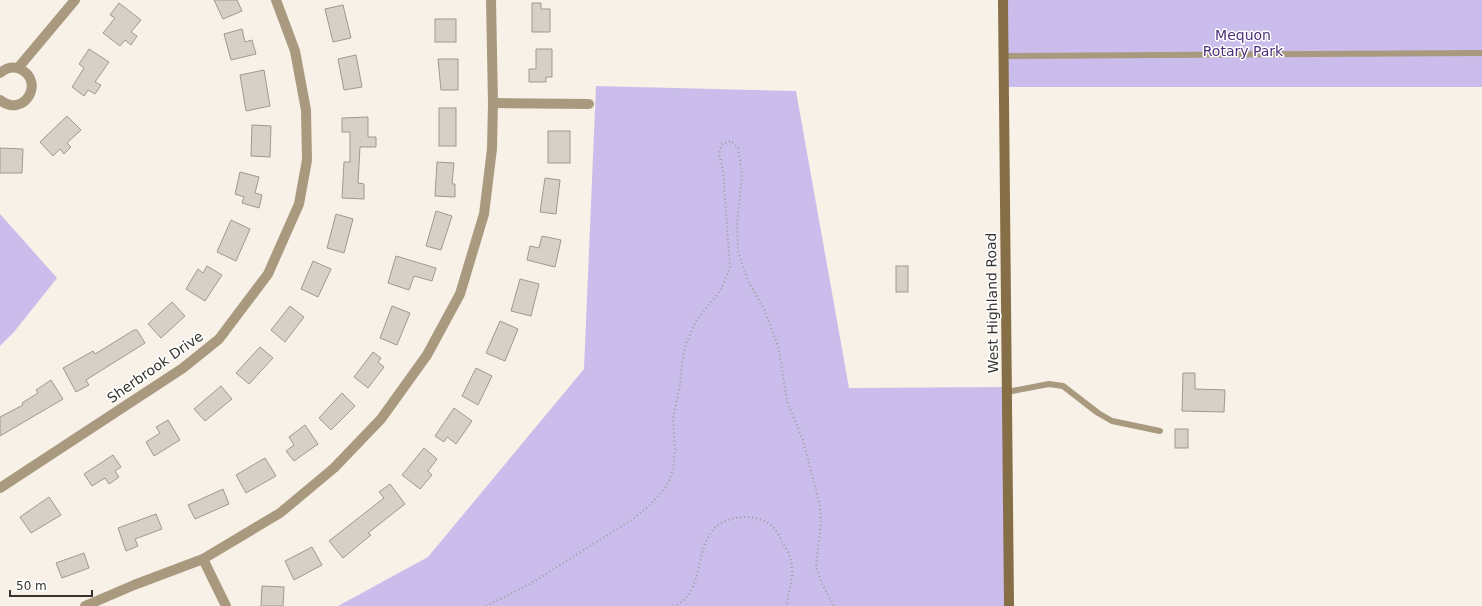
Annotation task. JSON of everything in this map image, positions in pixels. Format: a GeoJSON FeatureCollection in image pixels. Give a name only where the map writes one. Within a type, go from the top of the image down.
{"type":"FeatureCollection","features":[{"type":"Feature","properties":{"kind":"main road","name":"West Highland Road"},"geometry":{"type":"LineString","coordinates":[[1003,0],[1009,606]]}},
{"type":"Feature","properties":{"kind":"street"},"geometry":{"type":"LineString","coordinates":[[18,68],[75,0]]}},
{"type":"Feature","properties":{"kind":"street","name":"Sherbrook Drive"},"geometry":{"type":"LineString","coordinates":[[0,488],[183,368],[219,339],[268,274],[299,204],[307,160],[306,110],[296,51],[276,0]]}},
{"type":"Feature","properties":{"kind":"street"},"geometry":{"type":"LineString","coordinates":[[85,606],[134,585],[204,559],[280,513],[334,468],[381,419],[427,355],[460,294],[484,214],[492,149],[493,103],[491,0]]}},
{"type":"Feature","properties":{"kind":"street"},"geometry":{"type":"LineString","coordinates":[[0,73],[5,69],[18,68],[28,75],[31,80],[31,92],[28,98],[18,105],[12,106],[0,100]]}},
{"type":"Feature","properties":{"kind":"street"},"geometry":{"type":"LineString","coordinates":[[493,103],[589,104]]}},
{"type":"Feature","properties":{"kind":"street"},"geometry":{"type":"LineString","coordinates":[[204,559],[226,606]]}},
{"type":"Feature","properties":{"kind":"lane"},"geometry":{"type":"LineString","coordinates":[[1004,56],[1482,53]]}},
{"type":"Feature","properties":{"kind":"lane"},"geometry":{"type":"LineString","coordinates":[[1007,392],[1049,384],[1063,386],[1098,413],[1112,421],[1160,431]]}},
{"type":"Feature","properties":{"kind":"path"},"geometry":{"type":"LineString","coordinates":[[486,606],[530,584],[633,518],[650,505],[665,488],[670,479],[673,470],[675,449],[673,418],[686,344],[696,321],[721,290],[730,267],[723,170],[719,154],[722,144],[731,141],[738,148],[742,174],[737,224],[738,251],[748,281],[764,309],[779,349],[787,401],[803,440],[821,510],[816,566],[822,584],[834,606]]}},
{"type":"Feature","properties":{"kind":"path"},"geometry":{"type":"LineString","coordinates":[[673,606],[685,600],[692,590],[705,544],[711,532],[723,522],[750,517],[759,519],[772,526],[791,560],[793,571],[787,595],[787,606]]}},
{"type":"Feature","properties":{"kind":"green space","name":"Mequon Rotary Park"},"geometry":{"type":"Polygon","coordinates":[[[1003,0],[1482,0],[1482,87],[1004,87],[1003,0]]]}},
{"type":"Feature","properties":{"kind":"green space"},"geometry":{"type":"Polygon","coordinates":[[[596,86],[796,91],[849,388],[1007,387],[1009,606],[338,606],[428,557],[584,369],[596,86]]]}},
{"type":"Feature","properties":{"kind":"green space"},"geometry":{"type":"Polygon","coordinates":[[[0,214],[57,278],[14,332],[0,346],[0,214]]]}},
{"type":"Feature","properties":{"kind":"building"},"geometry":{"type":"Polygon","coordinates":[[[214,0],[237,0],[242,11],[223,19],[214,0]]]}},
{"type":"Feature","properties":{"kind":"building"},"geometry":{"type":"Polygon","coordinates":[[[119,3],[141,20],[131,32],[137,36],[131,45],[125,40],[120,46],[103,33],[115,18],[110,15],[119,3]]]}},
{"type":"Feature","properties":{"kind":"building"},"geometry":{"type":"Polygon","coordinates":[[[532,3],[541,3],[541,9],[550,9],[550,32],[532,32],[532,3]]]}},
{"type":"Feature","properties":{"kind":"building"},"geometry":{"type":"Polygon","coordinates":[[[343,5],[351,38],[333,42],[325,9],[343,5]]]}},
{"type":"Feature","properties":{"kind":"building"},"geometry":{"type":"Polygon","coordinates":[[[435,19],[456,19],[456,42],[435,42],[435,19]]]}},
{"type":"Feature","properties":{"kind":"building"},"geometry":{"type":"Polygon","coordinates":[[[242,29],[245,42],[252,40],[256,54],[231,60],[224,34],[242,29]]]}},
{"type":"Feature","properties":{"kind":"building"},"geometry":{"type":"Polygon","coordinates":[[[89,49],[109,62],[95,82],[101,85],[95,94],[88,90],[84,96],[72,87],[84,68],[79,64],[89,49]]]}},
{"type":"Feature","properties":{"kind":"building"},"geometry":{"type":"Polygon","coordinates":[[[536,49],[552,49],[552,77],[546,77],[546,82],[529,82],[529,69],[536,69],[536,49]]]}},
{"type":"Feature","properties":{"kind":"building"},"geometry":{"type":"Polygon","coordinates":[[[356,55],[362,87],[344,90],[338,59],[356,55]]]}},
{"type":"Feature","properties":{"kind":"building"},"geometry":{"type":"Polygon","coordinates":[[[438,59],[458,59],[458,90],[441,90],[438,59]]]}},
{"type":"Feature","properties":{"kind":"building"},"geometry":{"type":"Polygon","coordinates":[[[264,70],[270,106],[246,111],[240,75],[264,70]]]}},
{"type":"Feature","properties":{"kind":"building"},"geometry":{"type":"Polygon","coordinates":[[[439,108],[456,108],[456,146],[439,146],[439,108]]]}},
{"type":"Feature","properties":{"kind":"building"},"geometry":{"type":"Polygon","coordinates":[[[67,116],[81,130],[67,143],[71,147],[64,154],[60,149],[53,156],[40,142],[67,116]]]}},
{"type":"Feature","properties":{"kind":"building"},"geometry":{"type":"Polygon","coordinates":[[[368,117],[368,137],[376,137],[376,147],[360,147],[358,183],[364,184],[364,199],[342,198],[344,162],[350,162],[350,132],[342,132],[342,118],[368,117]]]}},
{"type":"Feature","properties":{"kind":"building"},"geometry":{"type":"Polygon","coordinates":[[[252,125],[271,126],[270,157],[251,156],[252,125]]]}},
{"type":"Feature","properties":{"kind":"building"},"geometry":{"type":"Polygon","coordinates":[[[548,131],[570,131],[570,163],[548,163],[548,131]]]}},
{"type":"Feature","properties":{"kind":"building"},"geometry":{"type":"Polygon","coordinates":[[[0,148],[23,149],[22,173],[0,173],[0,148]]]}},
{"type":"Feature","properties":{"kind":"building"},"geometry":{"type":"Polygon","coordinates":[[[437,162],[454,163],[452,184],[455,184],[455,197],[435,196],[437,162]]]}},
{"type":"Feature","properties":{"kind":"building"},"geometry":{"type":"Polygon","coordinates":[[[240,172],[259,177],[255,193],[262,195],[259,208],[242,203],[244,197],[235,194],[240,172]]]}},
{"type":"Feature","properties":{"kind":"building"},"geometry":{"type":"Polygon","coordinates":[[[545,178],[560,180],[556,214],[540,212],[545,178]]]}},
{"type":"Feature","properties":{"kind":"building"},"geometry":{"type":"Polygon","coordinates":[[[436,211],[452,216],[441,250],[426,246],[436,211]]]}},
{"type":"Feature","properties":{"kind":"building"},"geometry":{"type":"Polygon","coordinates":[[[336,214],[353,219],[344,253],[327,248],[336,214]]]}},
{"type":"Feature","properties":{"kind":"building"},"geometry":{"type":"Polygon","coordinates":[[[231,220],[250,229],[236,261],[217,252],[231,220]]]}},
{"type":"Feature","properties":{"kind":"building"},"geometry":{"type":"Polygon","coordinates":[[[542,236],[561,240],[555,267],[527,260],[530,246],[539,248],[542,236]]]}},
{"type":"Feature","properties":{"kind":"building"},"geometry":{"type":"Polygon","coordinates":[[[396,256],[436,268],[432,281],[414,276],[409,290],[388,283],[396,256]]]}},
{"type":"Feature","properties":{"kind":"building"},"geometry":{"type":"Polygon","coordinates":[[[313,261],[331,269],[318,297],[301,289],[313,261]]]}},
{"type":"Feature","properties":{"kind":"building"},"geometry":{"type":"Polygon","coordinates":[[[207,266],[222,275],[205,301],[186,289],[198,269],[203,273],[207,266]]]}},
{"type":"Feature","properties":{"kind":"building"},"geometry":{"type":"Polygon","coordinates":[[[896,266],[908,266],[908,292],[896,292],[896,266]]]}},
{"type":"Feature","properties":{"kind":"building"},"geometry":{"type":"Polygon","coordinates":[[[520,279],[539,284],[531,316],[511,311],[520,279]]]}},
{"type":"Feature","properties":{"kind":"building"},"geometry":{"type":"Polygon","coordinates":[[[172,302],[185,316],[161,338],[148,324],[172,302]]]}},
{"type":"Feature","properties":{"kind":"building"},"geometry":{"type":"Polygon","coordinates":[[[290,306],[304,317],[285,342],[271,330],[290,306]]]}},
{"type":"Feature","properties":{"kind":"building"},"geometry":{"type":"Polygon","coordinates":[[[392,306],[410,313],[397,345],[380,338],[392,306]]]}},
{"type":"Feature","properties":{"kind":"building"},"geometry":{"type":"Polygon","coordinates":[[[500,321],[518,329],[505,361],[486,353],[500,321]]]}},
{"type":"Feature","properties":{"kind":"building"},"geometry":{"type":"Polygon","coordinates":[[[134,330],[137,330],[145,343],[86,380],[89,385],[76,392],[63,368],[93,351],[95,354],[134,330]]]}},
{"type":"Feature","properties":{"kind":"building"},"geometry":{"type":"Polygon","coordinates":[[[260,347],[273,358],[249,384],[236,373],[260,347]]]}},
{"type":"Feature","properties":{"kind":"building"},"geometry":{"type":"Polygon","coordinates":[[[373,352],[381,358],[378,362],[384,367],[368,388],[354,377],[373,352]]]}},
{"type":"Feature","properties":{"kind":"building"},"geometry":{"type":"Polygon","coordinates":[[[476,368],[492,376],[478,405],[462,396],[476,368]]]}},
{"type":"Feature","properties":{"kind":"building"},"geometry":{"type":"Polygon","coordinates":[[[1183,373],[1195,373],[1195,389],[1225,390],[1224,412],[1182,411],[1183,373]]]}},
{"type":"Feature","properties":{"kind":"building"},"geometry":{"type":"Polygon","coordinates":[[[51,380],[63,399],[0,436],[0,417],[23,405],[22,403],[38,393],[36,390],[51,380]]]}},
{"type":"Feature","properties":{"kind":"building"},"geometry":{"type":"Polygon","coordinates":[[[221,386],[232,399],[205,421],[194,409],[221,386]]]}},
{"type":"Feature","properties":{"kind":"building"},"geometry":{"type":"Polygon","coordinates":[[[342,393],[355,406],[331,430],[319,418],[342,393]]]}},
{"type":"Feature","properties":{"kind":"building"},"geometry":{"type":"Polygon","coordinates":[[[454,408],[472,421],[456,444],[447,437],[444,442],[435,436],[454,408]]]}},
{"type":"Feature","properties":{"kind":"building"},"geometry":{"type":"Polygon","coordinates":[[[168,420],[180,440],[154,456],[146,442],[160,433],[156,427],[168,420]]]}},
{"type":"Feature","properties":{"kind":"building"},"geometry":{"type":"Polygon","coordinates":[[[305,425],[318,444],[294,461],[286,451],[294,445],[289,437],[305,425]]]}},
{"type":"Feature","properties":{"kind":"building"},"geometry":{"type":"Polygon","coordinates":[[[1175,429],[1188,429],[1188,448],[1175,448],[1175,429]]]}},
{"type":"Feature","properties":{"kind":"building"},"geometry":{"type":"Polygon","coordinates":[[[424,448],[437,459],[428,471],[432,475],[420,489],[402,475],[424,448]]]}},
{"type":"Feature","properties":{"kind":"building"},"geometry":{"type":"Polygon","coordinates":[[[113,455],[121,467],[115,471],[119,477],[109,484],[105,478],[92,486],[84,474],[113,455]]]}},
{"type":"Feature","properties":{"kind":"building"},"geometry":{"type":"Polygon","coordinates":[[[265,458],[276,476],[246,493],[236,475],[265,458]]]}},
{"type":"Feature","properties":{"kind":"building"},"geometry":{"type":"Polygon","coordinates":[[[390,484],[405,504],[368,533],[371,535],[343,558],[329,541],[384,498],[379,492],[390,484]]]}},
{"type":"Feature","properties":{"kind":"building"},"geometry":{"type":"Polygon","coordinates":[[[223,489],[229,504],[195,519],[188,505],[223,489]]]}},
{"type":"Feature","properties":{"kind":"building"},"geometry":{"type":"Polygon","coordinates":[[[49,497],[61,515],[31,533],[20,517],[49,497]]]}},
{"type":"Feature","properties":{"kind":"building"},"geometry":{"type":"Polygon","coordinates":[[[156,514],[162,529],[135,539],[138,546],[126,551],[118,528],[156,514]]]}},
{"type":"Feature","properties":{"kind":"building"},"geometry":{"type":"Polygon","coordinates":[[[312,547],[322,565],[294,580],[285,561],[312,547]]]}},
{"type":"Feature","properties":{"kind":"building"},"geometry":{"type":"Polygon","coordinates":[[[84,553],[89,568],[62,578],[56,563],[84,553]]]}},
{"type":"Feature","properties":{"kind":"building"},"geometry":{"type":"Polygon","coordinates":[[[262,586],[284,587],[283,606],[261,606],[262,586]]]}}]}
